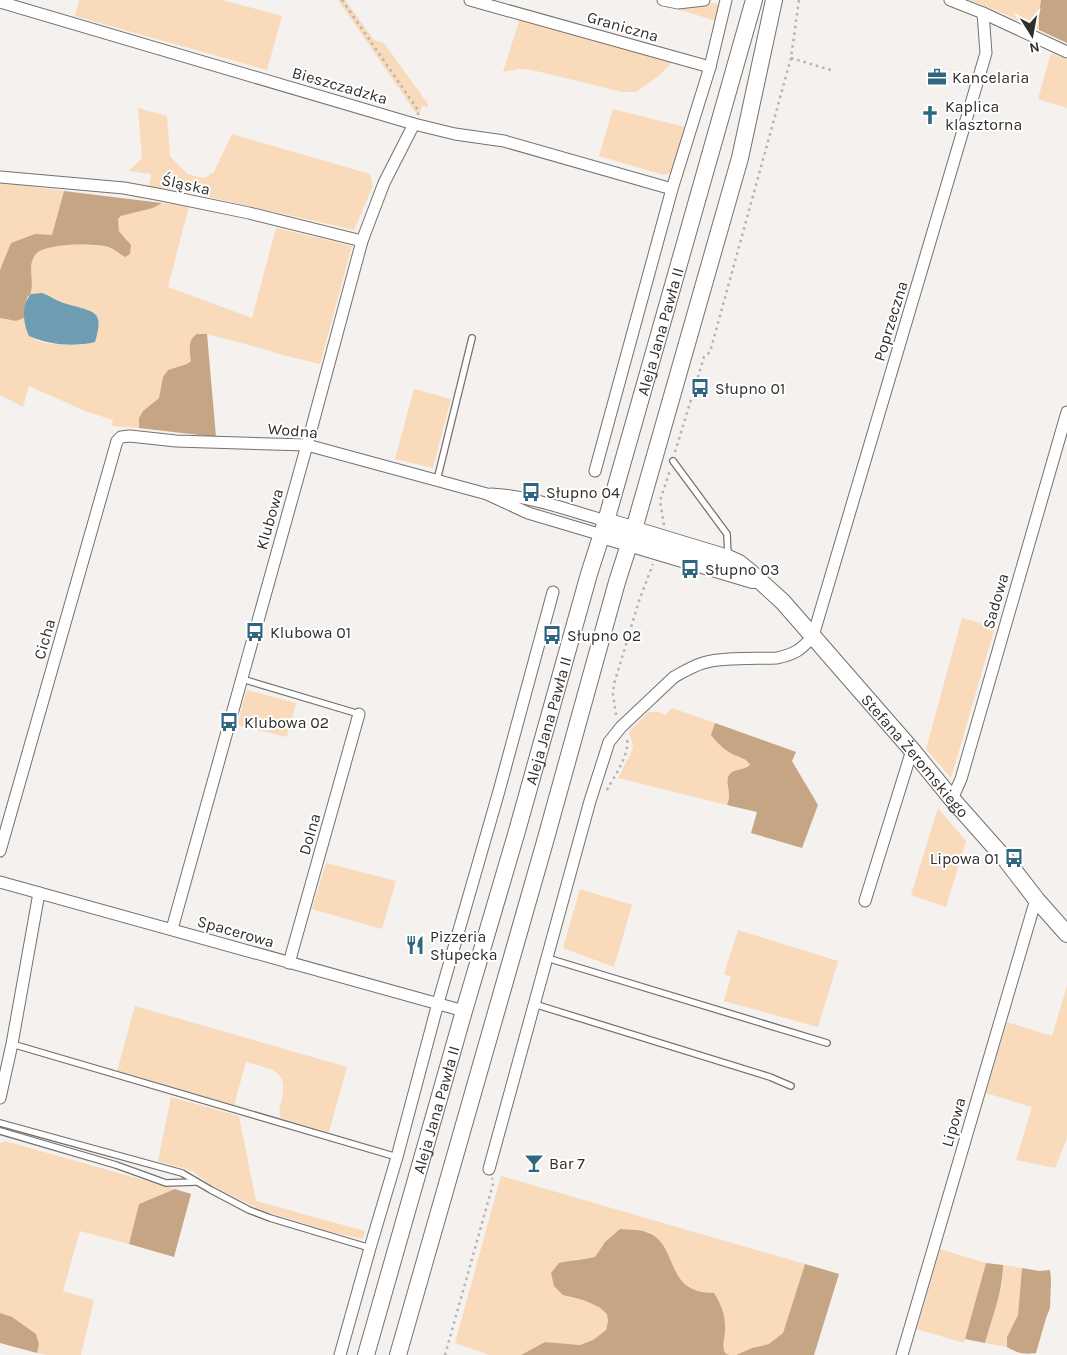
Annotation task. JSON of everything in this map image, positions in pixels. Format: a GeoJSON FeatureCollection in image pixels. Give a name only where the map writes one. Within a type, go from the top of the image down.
{"type":"FeatureCollection","features":[{"type":"Feature","properties":{"kind":"main road","name":"Aleja Jana Pawła II"},"geometry":{"type":"LineString","coordinates":[[366,1355],[754,0]]}},
{"type":"Feature","properties":{"kind":"main road","name":"Aleja Jana Pawła II"},"geometry":{"type":"LineString","coordinates":[[398,1355],[617,582],[632,536],[740,158],[774,0]]}},
{"type":"Feature","properties":{"kind":"main road"},"geometry":{"type":"LineString","coordinates":[[604,528],[632,536]]}},
{"type":"Feature","properties":{"kind":"main road","name":"Stefana Żeromskiego"},"geometry":{"type":"LineString","coordinates":[[632,536],[728,558],[749,571],[783,602],[912,750],[1067,934]]}},
{"type":"Feature","properties":{"kind":"main road","name":"Stefana Żeromskiego"},"geometry":{"type":"LineString","coordinates":[[632,536],[760,582]]}},
{"type":"Feature","properties":{"kind":"street","name":"Graniczna"},"geometry":{"type":"LineString","coordinates":[[470,0],[710,67]]}},
{"type":"Feature","properties":{"kind":"street"},"geometry":{"type":"LineString","coordinates":[[663,0],[678,3],[704,0]]}},
{"type":"Feature","properties":{"kind":"street"},"geometry":{"type":"LineString","coordinates":[[595,471],[672,189],[710,67],[726,0]]}},
{"type":"Feature","properties":{"kind":"street"},"geometry":{"type":"LineString","coordinates":[[950,0],[983,13],[1067,52]]}},
{"type":"Feature","properties":{"kind":"street","name":"Bieszczadzka"},"geometry":{"type":"LineString","coordinates":[[0,2],[414,124],[455,134],[504,141],[672,189]]}},
{"type":"Feature","properties":{"kind":"street","name":"Poprzeczna"},"geometry":{"type":"LineString","coordinates":[[813,636],[986,53],[983,13]]}},
{"type":"Feature","properties":{"kind":"street","name":"Klubowa"},"geometry":{"type":"LineString","coordinates":[[172,930],[362,241],[384,183],[414,124]]}},
{"type":"Feature","properties":{"kind":"street","name":"Śląska"},"geometry":{"type":"LineString","coordinates":[[0,177],[124,188],[249,214],[362,241]]}},
{"type":"Feature","properties":{"kind":"street","name":"Sadowa"},"geometry":{"type":"LineString","coordinates":[[952,799],[961,779],[1067,412]]}},
{"type":"Feature","properties":{"kind":"street","name":"Wodna"},"geometry":{"type":"LineString","coordinates":[[121,437],[130,436],[176,441],[307,445],[487,494],[530,499],[604,528]]}},
{"type":"Feature","properties":{"kind":"street","name":"Cicha"},"geometry":{"type":"LineString","coordinates":[[0,851],[114,450],[117,441],[121,437]]}},
{"type":"Feature","properties":{"kind":"street"},"geometry":{"type":"LineString","coordinates":[[340,1355],[397,1157],[553,592]]}},
{"type":"Feature","properties":{"kind":"street"},"geometry":{"type":"LineString","coordinates":[[489,1169],[546,958],[609,742],[621,727],[674,677],[682,672],[703,663],[714,661],[786,656],[804,647],[813,636]]}},
{"type":"Feature","properties":{"kind":"street","name":"Dolna"},"geometry":{"type":"LineString","coordinates":[[289,963],[359,714]]}},
{"type":"Feature","properties":{"kind":"street"},"geometry":{"type":"LineString","coordinates":[[865,902],[912,750]]}},
{"type":"Feature","properties":{"kind":"street","name":"Spacerowa"},"geometry":{"type":"LineString","coordinates":[[0,882],[464,1010]]}},
{"type":"Feature","properties":{"kind":"street"},"geometry":{"type":"LineString","coordinates":[[0,1098],[12,1044],[39,893]]}},
{"type":"Feature","properties":{"kind":"street","name":"Lipowa"},"geometry":{"type":"LineString","coordinates":[[902,1355],[1036,899]]}},
{"type":"Feature","properties":{"kind":"lane"},"geometry":{"type":"LineString","coordinates":[[437,480],[472,338]]}},
{"type":"Feature","properties":{"kind":"lane"},"geometry":{"type":"LineString","coordinates":[[672,461],[726,534],[728,558]]}},
{"type":"Feature","properties":{"kind":"lane"},"geometry":{"type":"LineString","coordinates":[[242,679],[359,714]]}},
{"type":"Feature","properties":{"kind":"lane"},"geometry":{"type":"LineString","coordinates":[[546,958],[827,1043]]}},
{"type":"Feature","properties":{"kind":"lane"},"geometry":{"type":"LineString","coordinates":[[534,1004],[770,1077],[791,1086]]}},
{"type":"Feature","properties":{"kind":"lane"},"geometry":{"type":"LineString","coordinates":[[12,1044],[397,1157]]}},
{"type":"Feature","properties":{"kind":"lane"},"geometry":{"type":"LineString","coordinates":[[0,1123],[182,1173],[249,1210],[370,1248]]}},
{"type":"Feature","properties":{"kind":"lane"},"geometry":{"type":"LineString","coordinates":[[0,1131],[108,1163],[166,1183],[196,1182]]}},
{"type":"Feature","properties":{"kind":"lane"},"geometry":{"type":"LineString","coordinates":[[140,1174],[148,1164]]}},
{"type":"Feature","properties":{"kind":"path"},"geometry":{"type":"LineString","coordinates":[[342,0],[418,110],[414,124]]}},
{"type":"Feature","properties":{"kind":"path"},"geometry":{"type":"LineString","coordinates":[[664,527],[660,501],[704,357],[710,352],[790,58],[799,0]]}},
{"type":"Feature","properties":{"kind":"path"},"geometry":{"type":"LineString","coordinates":[[790,58],[834,71]]}},
{"type":"Feature","properties":{"kind":"path"},"geometry":{"type":"LineString","coordinates":[[621,727],[613,694],[614,684],[639,601],[654,560]]}},
{"type":"Feature","properties":{"kind":"path"},"geometry":{"type":"LineString","coordinates":[[445,1355],[493,1184],[489,1169]]}},
{"type":"Feature","properties":{"kind":"shaded area"},"geometry":{"type":"Polygon","coordinates":[[[79,0],[222,0],[282,16],[267,70],[75,16],[79,0]]]}},
{"type":"Feature","properties":{"kind":"shaded area"},"geometry":{"type":"Polygon","coordinates":[[[338,0],[345,0],[374,40],[384,43],[428,104],[428,107],[422,106],[419,114],[416,113],[338,0]]]}},
{"type":"Feature","properties":{"kind":"shaded area"},"geometry":{"type":"Polygon","coordinates":[[[970,0],[1041,0],[1039,30],[1007,15],[970,0]]]}},
{"type":"Feature","properties":{"kind":"shaded area"},"geometry":{"type":"Polygon","coordinates":[[[1041,0],[1067,0],[1067,43],[1039,30],[1041,0]]]}},
{"type":"Feature","properties":{"kind":"shaded area"},"geometry":{"type":"Polygon","coordinates":[[[714,3],[720,6],[716,21],[674,8],[714,3]]]}},
{"type":"Feature","properties":{"kind":"shaded area"},"geometry":{"type":"Polygon","coordinates":[[[520,18],[673,62],[657,77],[636,92],[623,92],[532,70],[519,69],[503,72],[520,18]]]}},
{"type":"Feature","properties":{"kind":"shaded area"},"geometry":{"type":"Polygon","coordinates":[[[1051,53],[1067,60],[1067,108],[1038,99],[1051,53]]]}},
{"type":"Feature","properties":{"kind":"shaded area"},"geometry":{"type":"Polygon","coordinates":[[[138,108],[167,116],[170,156],[187,174],[204,178],[214,172],[232,134],[370,174],[373,186],[354,230],[178,190],[149,187],[151,174],[129,171],[142,158],[138,108]]]}},
{"type":"Feature","properties":{"kind":"shaded area"},"geometry":{"type":"Polygon","coordinates":[[[613,109],[685,127],[671,173],[664,175],[599,156],[613,109]]]}},
{"type":"Feature","properties":{"kind":"shaded area"},"geometry":{"type":"Polygon","coordinates":[[[0,182],[64,191],[52,236],[35,234],[0,270],[0,182]]]}},
{"type":"Feature","properties":{"kind":"shaded area"},"geometry":{"type":"Polygon","coordinates":[[[64,191],[162,203],[153,208],[121,216],[118,219],[119,231],[131,245],[130,254],[125,257],[108,247],[93,245],[59,246],[41,250],[33,258],[32,262],[32,287],[30,295],[26,300],[24,318],[16,321],[0,318],[0,270],[11,243],[35,234],[52,235],[64,191]]]}},
{"type":"Feature","properties":{"kind":"shaded area"},"geometry":{"type":"Polygon","coordinates":[[[162,203],[189,206],[168,287],[252,318],[276,228],[352,246],[320,364],[207,334],[197,334],[190,343],[191,361],[168,370],[163,377],[159,398],[143,411],[139,418],[139,428],[112,426],[113,420],[85,411],[29,386],[23,407],[0,395],[0,318],[16,321],[24,318],[28,334],[41,342],[84,345],[90,310],[66,304],[45,295],[31,294],[34,255],[47,247],[68,245],[99,246],[117,251],[128,240],[119,231],[118,220],[121,216],[153,208],[162,203]]]}},
{"type":"Feature","properties":{"kind":"shaded area"},"geometry":{"type":"Polygon","coordinates":[[[197,334],[207,334],[216,437],[139,428],[139,418],[143,411],[159,398],[163,377],[168,370],[191,361],[190,343],[197,334]]]}},
{"type":"Feature","properties":{"kind":"shaded area"},"geometry":{"type":"Polygon","coordinates":[[[414,389],[451,399],[433,468],[395,459],[414,389]]]}},
{"type":"Feature","properties":{"kind":"shaded area"},"geometry":{"type":"Polygon","coordinates":[[[962,618],[995,627],[951,778],[926,749],[962,618]]]}},
{"type":"Feature","properties":{"kind":"shaded area"},"geometry":{"type":"Polygon","coordinates":[[[247,690],[296,703],[287,737],[237,725],[247,690]]]}},
{"type":"Feature","properties":{"kind":"shaded area"},"geometry":{"type":"Polygon","coordinates":[[[672,708],[715,723],[711,735],[749,763],[750,766],[738,770],[727,805],[618,778],[632,751],[633,746],[629,732],[648,712],[659,712],[665,715],[672,708]]]}},
{"type":"Feature","properties":{"kind":"shaded area"},"geometry":{"type":"Polygon","coordinates":[[[715,723],[796,752],[792,761],[818,805],[802,848],[751,833],[757,812],[727,805],[729,798],[729,775],[733,771],[750,765],[746,760],[724,748],[711,735],[715,723]]]}},
{"type":"Feature","properties":{"kind":"shaded area"},"geometry":{"type":"Polygon","coordinates":[[[938,808],[966,841],[946,907],[911,895],[938,808]]]}},
{"type":"Feature","properties":{"kind":"shaded area"},"geometry":{"type":"Polygon","coordinates":[[[326,863],[396,881],[382,929],[312,909],[326,863]]]}},
{"type":"Feature","properties":{"kind":"shaded area"},"geometry":{"type":"Polygon","coordinates":[[[580,889],[632,905],[614,967],[563,948],[580,889]]]}},
{"type":"Feature","properties":{"kind":"shaded area"},"geometry":{"type":"Polygon","coordinates":[[[738,930],[838,961],[818,1027],[724,1001],[731,977],[724,974],[738,930]]]}},
{"type":"Feature","properties":{"kind":"shaded area"},"geometry":{"type":"Polygon","coordinates":[[[1067,986],[1067,1138],[1055,1168],[1016,1160],[1032,1107],[986,1093],[1007,1022],[1052,1036],[1067,986]]]}},
{"type":"Feature","properties":{"kind":"shaded area"},"geometry":{"type":"Polygon","coordinates":[[[135,1006],[347,1067],[329,1132],[281,1118],[279,1110],[283,1081],[275,1072],[262,1066],[246,1062],[234,1105],[117,1071],[135,1006]]]}},
{"type":"Feature","properties":{"kind":"shaded area"},"geometry":{"type":"Polygon","coordinates":[[[171,1097],[239,1116],[256,1201],[365,1231],[363,1239],[331,1232],[263,1211],[208,1183],[192,1171],[158,1161],[171,1097]]]}},
{"type":"Feature","properties":{"kind":"shaded area"},"geometry":{"type":"Polygon","coordinates":[[[5,1141],[175,1189],[139,1204],[129,1244],[80,1231],[63,1291],[94,1300],[81,1355],[46,1355],[37,1353],[39,1344],[27,1330],[17,1321],[0,1313],[0,1143],[5,1141]]]}},
{"type":"Feature","properties":{"kind":"shaded area"},"geometry":{"type":"Polygon","coordinates":[[[501,1176],[805,1264],[783,1333],[770,1344],[752,1348],[736,1355],[725,1353],[723,1347],[725,1334],[714,1293],[696,1291],[684,1285],[671,1264],[668,1255],[649,1232],[620,1229],[605,1242],[595,1257],[574,1259],[568,1297],[583,1300],[599,1307],[607,1314],[606,1330],[593,1340],[580,1345],[545,1342],[521,1355],[489,1355],[455,1343],[501,1176]]]}},
{"type":"Feature","properties":{"kind":"shaded area"},"geometry":{"type":"Polygon","coordinates":[[[175,1189],[191,1194],[174,1257],[129,1244],[139,1204],[175,1189]]]}},
{"type":"Feature","properties":{"kind":"shaded area"},"geometry":{"type":"Polygon","coordinates":[[[620,1229],[640,1230],[651,1234],[664,1247],[680,1279],[687,1286],[697,1291],[714,1293],[724,1317],[724,1348],[725,1353],[729,1355],[521,1355],[545,1342],[580,1345],[593,1340],[606,1330],[607,1314],[599,1307],[583,1300],[563,1295],[554,1286],[551,1273],[559,1263],[595,1257],[605,1242],[620,1229]]]}},
{"type":"Feature","properties":{"kind":"shaded area"},"geometry":{"type":"Polygon","coordinates":[[[940,1249],[986,1263],[964,1343],[917,1329],[940,1249]]]}},
{"type":"Feature","properties":{"kind":"shaded area"},"geometry":{"type":"Polygon","coordinates":[[[986,1263],[1003,1265],[1003,1275],[985,1343],[965,1339],[986,1263]]]}},
{"type":"Feature","properties":{"kind":"shaded area"},"geometry":{"type":"Polygon","coordinates":[[[805,1264],[839,1274],[814,1355],[736,1355],[752,1348],[769,1344],[783,1333],[805,1264]]]}},
{"type":"Feature","properties":{"kind":"shaded area"},"geometry":{"type":"Polygon","coordinates":[[[1003,1265],[1022,1268],[1018,1315],[1007,1337],[1007,1347],[985,1343],[1002,1286],[1003,1265]]]}},
{"type":"Feature","properties":{"kind":"shaded area"},"geometry":{"type":"Polygon","coordinates":[[[1022,1268],[1039,1271],[1050,1270],[1051,1280],[1050,1308],[1036,1353],[1028,1354],[1014,1351],[1007,1347],[1007,1337],[1018,1315],[1022,1268]]]}},
{"type":"Feature","properties":{"kind":"shaded area"},"geometry":{"type":"Polygon","coordinates":[[[0,1313],[12,1317],[36,1334],[39,1344],[37,1353],[0,1343],[0,1313]]]}},
{"type":"Feature","properties":{"kind":"water"},"geometry":{"type":"Polygon","coordinates":[[[42,293],[95,314],[99,324],[95,342],[62,344],[29,336],[25,326],[24,309],[31,294],[42,293]]]}},
{"type":"Feature","properties":{"kind":"place","name":"Kancelaria"},"geometry":{"type":"Point","coordinates":[937,77]}},
{"type":"Feature","properties":{"kind":"place","name":"Kaplica klasztorna"},"geometry":{"type":"Point","coordinates":[930,115]}},
{"type":"Feature","properties":{"kind":"place","name":"Słupno 01"},"geometry":{"type":"Point","coordinates":[700,388]}},
{"type":"Feature","properties":{"kind":"place","name":"Słupno 04"},"geometry":{"type":"Point","coordinates":[531,492]}},
{"type":"Feature","properties":{"kind":"place","name":"Słupno 03"},"geometry":{"type":"Point","coordinates":[690,569]}},
{"type":"Feature","properties":{"kind":"place","name":"Klubowa 01"},"geometry":{"type":"Point","coordinates":[255,632]}},
{"type":"Feature","properties":{"kind":"place","name":"Słupno 02"},"geometry":{"type":"Point","coordinates":[552,635]}},
{"type":"Feature","properties":{"kind":"place","name":"Klubowa 02"},"geometry":{"type":"Point","coordinates":[229,722]}},
{"type":"Feature","properties":{"kind":"place","name":"Lipowa 01"},"geometry":{"type":"Point","coordinates":[1014,858]}},
{"type":"Feature","properties":{"kind":"place","name":"Pizzeria Słupecka"},"geometry":{"type":"Point","coordinates":[415,945]}},
{"type":"Feature","properties":{"kind":"place","name":"Bar 7"},"geometry":{"type":"Point","coordinates":[534,1163]}}]}
